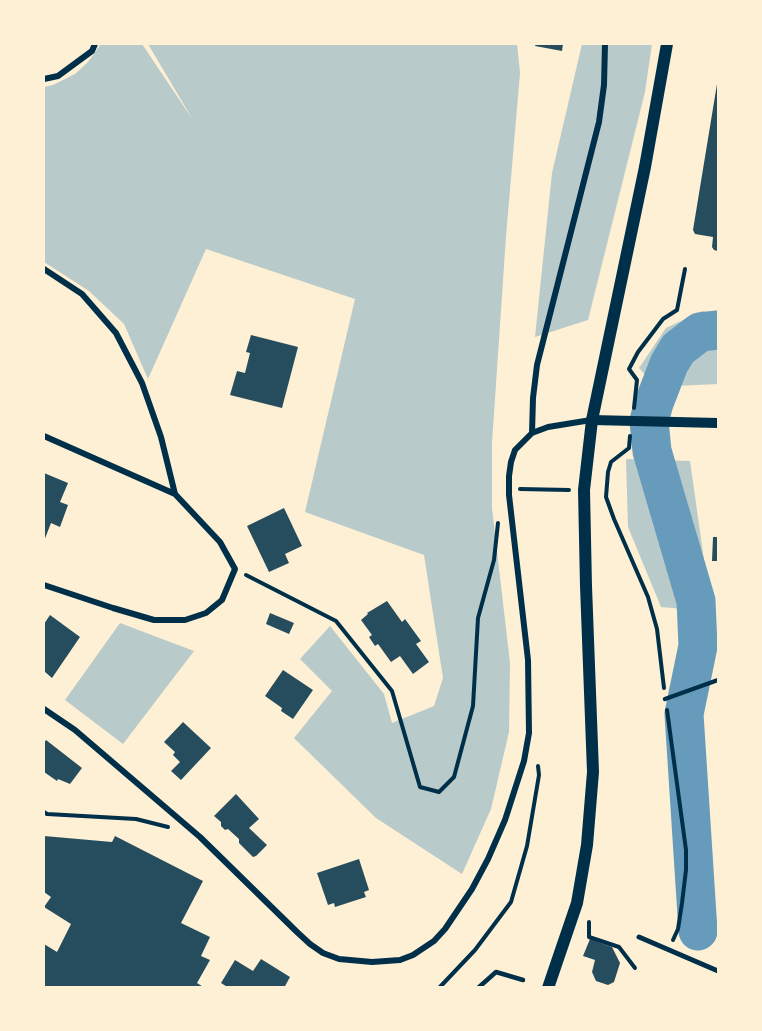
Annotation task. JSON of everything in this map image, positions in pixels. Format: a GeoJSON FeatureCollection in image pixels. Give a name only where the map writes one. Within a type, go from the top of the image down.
{"type":"FeatureCollection","features":[{"type":"Feature","properties":{"kind":"main road"},"geometry":{"type":"LineString","coordinates":[[548,987],[577,903],[587,845],[593,772],[584,495],[592,420],[645,166],[667,44]]}},
{"type":"Feature","properties":{"kind":"street"},"geometry":{"type":"LineString","coordinates":[[44,79],[58,76],[92,51],[95,44]]}},
{"type":"Feature","properties":{"kind":"street"},"geometry":{"type":"LineString","coordinates":[[532,433],[537,366],[599,122],[604,85],[605,44]]}},
{"type":"Feature","properties":{"kind":"street"},"geometry":{"type":"LineString","coordinates":[[44,269],[82,294],[116,333],[142,383],[160,437],[175,494]]}},
{"type":"Feature","properties":{"kind":"street"},"geometry":{"type":"LineString","coordinates":[[44,709],[75,730],[200,837],[310,944],[323,953],[339,959],[364,962],[400,960],[413,955],[434,941],[454,916],[483,869],[506,820],[524,761],[529,733],[528,660],[509,495],[509,476],[516,450],[532,433],[592,420],[718,423]]}},
{"type":"Feature","properties":{"kind":"street"},"geometry":{"type":"LineString","coordinates":[[44,436],[175,494],[220,542],[235,569],[222,600],[206,613],[185,620],[154,620],[44,585]]}},
{"type":"Feature","properties":{"kind":"street"},"geometry":{"type":"LineString","coordinates":[[639,937],[718,970]]}},
{"type":"Feature","properties":{"kind":"lane"},"geometry":{"type":"LineString","coordinates":[[665,699],[718,680]]}},
{"type":"Feature","properties":{"kind":"lane"},"geometry":{"type":"LineString","coordinates":[[478,987],[496,972],[523,980]]}},
{"type":"Feature","properties":{"kind":"path"},"geometry":{"type":"LineString","coordinates":[[629,369],[638,352],[663,319],[677,310],[685,269]]}},
{"type":"Feature","properties":{"kind":"path"},"geometry":{"type":"LineString","coordinates":[[611,462],[606,497],[648,597],[658,638],[687,850],[678,929],[670,950]]}},
{"type":"Feature","properties":{"kind":"path"},"geometry":{"type":"LineString","coordinates":[[235,569],[336,621],[392,691],[420,787],[439,792],[454,777],[473,706],[478,618],[494,560],[497,527],[509,495],[519,489],[563,490]]}},
{"type":"Feature","properties":{"kind":"path"},"geometry":{"type":"LineString","coordinates":[[439,987],[475,950],[511,902],[527,846],[539,774],[535,750],[529,733]]}},
{"type":"Feature","properties":{"kind":"path"},"geometry":{"type":"LineString","coordinates":[[44,812],[136,819],[168,828]]}},
{"type":"Feature","properties":{"kind":"path"},"geometry":{"type":"LineString","coordinates":[[577,903],[589,908],[589,938],[618,946],[635,968]]}},
{"type":"Feature","properties":{"kind":"shaded area"},"geometry":{"type":"Polygon","coordinates":[[[101,44],[142,44],[193,120],[148,44],[517,44],[520,73],[492,443],[492,508],[510,663],[509,732],[491,809],[462,874],[376,818],[294,738],[332,691],[300,659],[330,626],[384,694],[392,723],[434,706],[443,678],[424,555],[305,512],[355,299],[206,249],[148,379],[124,324],[89,291],[44,262],[44,87],[75,74],[88,62],[101,44]]]}},
{"type":"Feature","properties":{"kind":"shaded area"},"geometry":{"type":"Polygon","coordinates":[[[582,44],[652,44],[645,92],[588,320],[535,337],[552,173],[582,44]]]}},
{"type":"Feature","properties":{"kind":"shaded area"},"geometry":{"type":"Polygon","coordinates":[[[702,311],[718,314],[718,384],[674,386],[650,380],[639,368],[666,328],[702,311]]]}},
{"type":"Feature","properties":{"kind":"shaded area"},"geometry":{"type":"Polygon","coordinates":[[[626,459],[690,461],[715,638],[705,677],[675,684],[684,609],[661,607],[628,527],[626,459]]]}},
{"type":"Feature","properties":{"kind":"shaded area"},"geometry":{"type":"Polygon","coordinates":[[[120,623],[194,651],[123,744],[65,700],[120,623]]]}},
{"type":"Feature","properties":{"kind":"building"},"geometry":{"type":"Polygon","coordinates":[[[536,44],[563,44],[562,51],[535,46],[536,44]]]}},
{"type":"Feature","properties":{"kind":"building"},"geometry":{"type":"Polygon","coordinates":[[[717,84],[718,251],[712,247],[713,237],[695,234],[693,230],[717,84]]]}},
{"type":"Feature","properties":{"kind":"building"},"geometry":{"type":"Polygon","coordinates":[[[251,335],[298,347],[282,408],[230,395],[237,371],[245,373],[250,353],[246,352],[251,335]]]}},
{"type":"Feature","properties":{"kind":"building"},"geometry":{"type":"Polygon","coordinates":[[[44,473],[68,483],[60,502],[68,505],[60,527],[51,523],[44,541],[44,473]]]}},
{"type":"Feature","properties":{"kind":"building"},"geometry":{"type":"Polygon","coordinates":[[[284,508],[302,546],[285,554],[289,563],[269,572],[247,526],[284,508]]]}},
{"type":"Feature","properties":{"kind":"building"},"geometry":{"type":"Polygon","coordinates":[[[713,537],[718,537],[718,561],[712,561],[713,537]]]}},
{"type":"Feature","properties":{"kind":"building"},"geometry":{"type":"Polygon","coordinates":[[[387,601],[402,622],[405,619],[421,641],[416,644],[429,662],[413,674],[400,656],[391,662],[378,644],[375,646],[369,637],[372,635],[361,620],[367,613],[387,601]]]}},
{"type":"Feature","properties":{"kind":"building"},"geometry":{"type":"Polygon","coordinates":[[[270,613],[294,623],[289,634],[266,624],[270,613]]]}},
{"type":"Feature","properties":{"kind":"building"},"geometry":{"type":"Polygon","coordinates":[[[50,615],[80,637],[52,678],[44,671],[44,624],[50,615]]]}},
{"type":"Feature","properties":{"kind":"building"},"geometry":{"type":"Polygon","coordinates":[[[283,670],[313,690],[293,719],[265,696],[283,670]]]}},
{"type":"Feature","properties":{"kind":"building"},"geometry":{"type":"Polygon","coordinates":[[[183,722],[211,748],[181,780],[171,771],[180,762],[173,755],[175,752],[164,742],[183,722]]]}},
{"type":"Feature","properties":{"kind":"building"},"geometry":{"type":"Polygon","coordinates":[[[46,740],[82,768],[70,784],[58,779],[57,781],[44,772],[44,743],[46,740]]]}},
{"type":"Feature","properties":{"kind":"building"},"geometry":{"type":"Polygon","coordinates":[[[236,794],[259,819],[249,828],[267,845],[253,857],[239,843],[239,839],[228,829],[225,830],[214,816],[236,794]]]}},
{"type":"Feature","properties":{"kind":"building"},"geometry":{"type":"Polygon","coordinates":[[[44,836],[112,842],[115,836],[203,881],[181,923],[210,937],[201,956],[210,960],[197,983],[205,988],[44,988],[44,944],[57,952],[71,924],[44,907],[51,897],[44,892],[44,836]]]}},
{"type":"Feature","properties":{"kind":"building"},"geometry":{"type":"Polygon","coordinates":[[[359,859],[369,890],[364,892],[366,897],[335,907],[334,903],[328,905],[317,873],[359,859]]]}},
{"type":"Feature","properties":{"kind":"building"},"geometry":{"type":"Polygon","coordinates":[[[590,939],[612,947],[620,963],[614,982],[608,985],[596,981],[592,972],[595,960],[583,956],[590,939]]]}},
{"type":"Feature","properties":{"kind":"building"},"geometry":{"type":"Polygon","coordinates":[[[261,959],[290,977],[284,988],[229,988],[221,983],[235,960],[253,971],[261,959]]]}},
{"type":"Feature","properties":{"kind":"waterway"},"geometry":{"type":"LineString","coordinates":[[698,931],[684,714],[698,646],[696,601],[652,451],[649,421],[669,364],[678,349],[700,332],[718,330]]}}]}
